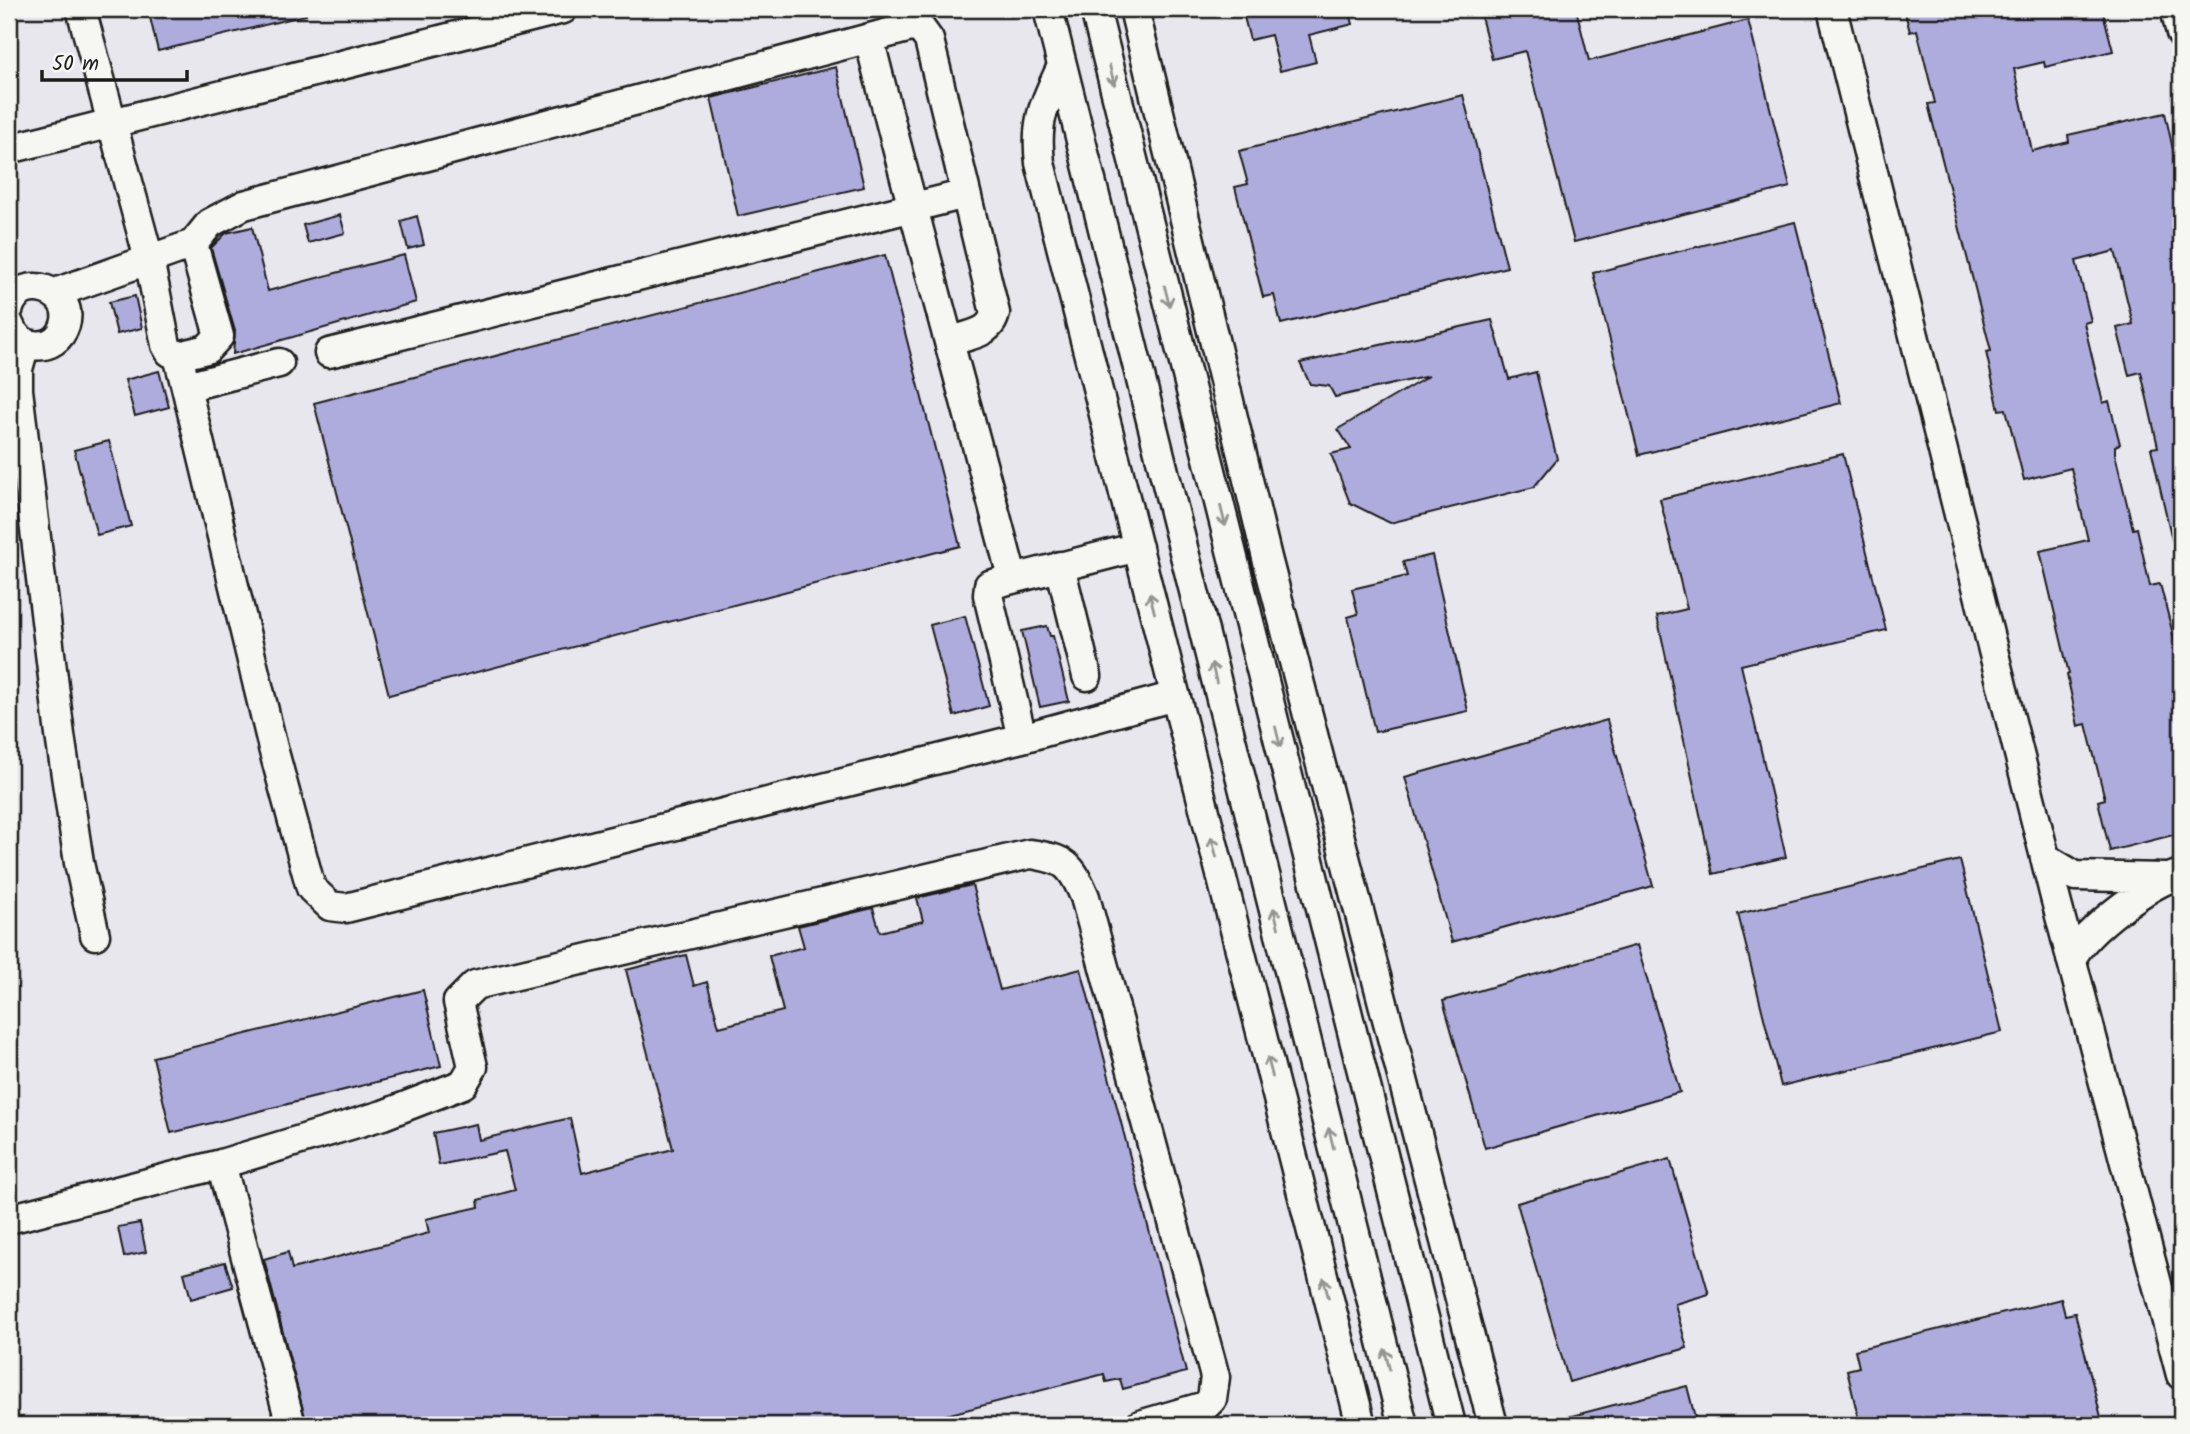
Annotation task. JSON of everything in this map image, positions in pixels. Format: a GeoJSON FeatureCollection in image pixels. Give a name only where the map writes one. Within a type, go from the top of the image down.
{"type":"FeatureCollection","features":[{"type":"Feature","properties":{"kind":"street"},"geometry":{"type":"LineString","coordinates":[[81,9],[110,125],[149,259],[166,345],[170,352],[178,356],[207,349],[219,336],[193,244]]}},
{"type":"Feature","properties":{"kind":"street"},"geometry":{"type":"LineString","coordinates":[[9,149],[563,9]]}},
{"type":"Feature","properties":{"kind":"street"},"geometry":{"type":"LineString","coordinates":[[1048,9],[1403,1425]]}},
{"type":"Feature","properties":{"kind":"street"},"geometry":{"type":"LineString","coordinates":[[1095,9],[1451,1425]]}},
{"type":"Feature","properties":{"kind":"street"},"geometry":{"type":"LineString","coordinates":[[1134,9],[1267,558],[1493,1425]]}},
{"type":"Feature","properties":{"kind":"street"},"geometry":{"type":"LineString","coordinates":[[1832,9],[2045,859],[2181,1375]]}},
{"type":"Feature","properties":{"kind":"street"},"geometry":{"type":"LineString","coordinates":[[2175,9],[2181,33]]}},
{"type":"Feature","properties":{"kind":"street"},"geometry":{"type":"LineString","coordinates":[[55,293],[193,244],[210,223],[244,205],[911,27],[921,29],[929,40],[995,313],[993,323],[986,330],[950,341]]}},
{"type":"Feature","properties":{"kind":"street"},"geometry":{"type":"LineString","coordinates":[[869,38],[911,208],[950,341],[1012,577]]}},
{"type":"Feature","properties":{"kind":"street"},"geometry":{"type":"LineString","coordinates":[[1062,66],[1037,131],[1040,163],[1361,1425]]}},
{"type":"Feature","properties":{"kind":"street"},"geometry":{"type":"LineString","coordinates":[[329,353],[967,194]]}},
{"type":"Feature","properties":{"kind":"street"},"geometry":{"type":"LineString","coordinates":[[9,309],[11,301],[23,289],[40,286],[55,293],[65,307],[66,324],[57,339],[42,346],[17,334],[18,390],[62,748],[79,863],[95,935]]}},
{"type":"Feature","properties":{"kind":"street"},"geometry":{"type":"LineString","coordinates":[[178,356],[273,748],[311,888],[330,906],[346,908],[1022,738],[1175,696]]}},
{"type":"Feature","properties":{"kind":"street"},"geometry":{"type":"LineString","coordinates":[[186,387],[279,363]]}},
{"type":"Feature","properties":{"kind":"street"},"geometry":{"type":"LineString","coordinates":[[1022,738],[988,595],[989,585],[1138,547]]}},
{"type":"Feature","properties":{"kind":"street"},"geometry":{"type":"LineString","coordinates":[[1060,566],[1087,676]]}},
{"type":"Feature","properties":{"kind":"street"},"geometry":{"type":"LineString","coordinates":[[9,1219],[221,1164],[383,1115],[463,1084],[470,1074],[473,1056],[458,1002],[475,985],[1030,854],[1055,857],[1073,870],[1085,897],[1215,1377],[1212,1399],[1205,1406],[1157,1423]]}},
{"type":"Feature","properties":{"kind":"street"},"geometry":{"type":"LineString","coordinates":[[2045,859],[2075,876],[2173,876]]}},
{"type":"Feature","properties":{"kind":"street"},"geometry":{"type":"LineString","coordinates":[[2071,959],[2080,942],[2103,921],[2173,876]]}},
{"type":"Feature","properties":{"kind":"street"},"geometry":{"type":"LineString","coordinates":[[221,1164],[291,1425]]}},
{"type":"Feature","properties":{"kind":"building"},"geometry":{"type":"Polygon","coordinates":[[[148,9],[305,9],[306,15],[158,51],[148,9]]]}},
{"type":"Feature","properties":{"kind":"building"},"geometry":{"type":"Polygon","coordinates":[[[1242,9],[1349,9],[1353,24],[1309,35],[1316,62],[1280,71],[1271,35],[1250,40],[1242,9]]]}},
{"type":"Feature","properties":{"kind":"building"},"geometry":{"type":"Polygon","coordinates":[[[1479,9],[1576,9],[1589,61],[1748,20],[1790,187],[1574,242],[1525,51],[1492,59],[1479,9]]]}},
{"type":"Feature","properties":{"kind":"building"},"geometry":{"type":"Polygon","coordinates":[[[1904,9],[2102,9],[2113,51],[2045,67],[2044,62],[2014,69],[2032,151],[2069,142],[2068,135],[2165,113],[2181,186],[2181,552],[2175,553],[2151,448],[2158,447],[2141,372],[2129,375],[2117,328],[2133,324],[2115,251],[2076,261],[2091,321],[2084,323],[2103,403],[2109,401],[2120,444],[2115,446],[2115,454],[2133,529],[2137,528],[2150,586],[2160,584],[2181,665],[2181,833],[2110,851],[2098,801],[2105,799],[2086,724],[2078,726],[2067,675],[2069,674],[2040,551],[2088,540],[2071,468],[2024,480],[2006,409],[1999,410],[1986,352],[1991,351],[1928,104],[1935,103],[1917,30],[1910,32],[1904,9]]]}},
{"type":"Feature","properties":{"kind":"building"},"geometry":{"type":"Polygon","coordinates":[[[836,67],[864,187],[738,216],[711,98],[836,67]]]}},
{"type":"Feature","properties":{"kind":"building"},"geometry":{"type":"Polygon","coordinates":[[[1463,95],[1507,267],[1281,324],[1274,295],[1263,297],[1235,187],[1248,184],[1239,151],[1463,95]]]}},
{"type":"Feature","properties":{"kind":"building"},"geometry":{"type":"Polygon","coordinates":[[[340,215],[345,233],[308,243],[303,225],[340,215]]]}},
{"type":"Feature","properties":{"kind":"building"},"geometry":{"type":"Polygon","coordinates":[[[417,216],[424,245],[408,249],[401,221],[417,216]]]}},
{"type":"Feature","properties":{"kind":"building"},"geometry":{"type":"Polygon","coordinates":[[[1795,222],[1841,403],[1639,455],[1593,273],[1795,222]]]}},
{"type":"Feature","properties":{"kind":"building"},"geometry":{"type":"Polygon","coordinates":[[[252,227],[268,291],[404,255],[416,302],[233,354],[235,331],[211,248],[226,233],[252,227]]]}},
{"type":"Feature","properties":{"kind":"building"},"geometry":{"type":"Polygon","coordinates":[[[885,255],[960,546],[389,695],[314,403],[885,255]]]}},
{"type":"Feature","properties":{"kind":"building"},"geometry":{"type":"Polygon","coordinates":[[[135,296],[142,328],[117,334],[109,302],[135,296]]]}},
{"type":"Feature","properties":{"kind":"building"},"geometry":{"type":"Polygon","coordinates":[[[1492,320],[1509,379],[1536,372],[1557,459],[1534,487],[1390,523],[1350,503],[1331,454],[1351,449],[1338,429],[1429,376],[1335,397],[1329,386],[1310,384],[1300,363],[1492,320]]]}},
{"type":"Feature","properties":{"kind":"building"},"geometry":{"type":"Polygon","coordinates":[[[159,371],[169,407],[135,416],[125,380],[159,371]]]}},
{"type":"Feature","properties":{"kind":"building"},"geometry":{"type":"Polygon","coordinates":[[[109,441],[131,526],[97,535],[74,450],[109,441]]]}},
{"type":"Feature","properties":{"kind":"building"},"geometry":{"type":"Polygon","coordinates":[[[1843,454],[1886,630],[1741,665],[1786,857],[1713,874],[1657,616],[1687,609],[1660,499],[1843,454]]]}},
{"type":"Feature","properties":{"kind":"building"},"geometry":{"type":"Polygon","coordinates":[[[1432,555],[1468,711],[1375,732],[1348,617],[1358,614],[1352,589],[1407,576],[1403,562],[1432,555]]]}},
{"type":"Feature","properties":{"kind":"building"},"geometry":{"type":"Polygon","coordinates":[[[965,616],[989,706],[954,716],[930,625],[965,616]]]}},
{"type":"Feature","properties":{"kind":"building"},"geometry":{"type":"Polygon","coordinates":[[[1047,626],[1050,636],[1053,636],[1069,701],[1040,707],[1022,631],[1047,626]]]}},
{"type":"Feature","properties":{"kind":"building"},"geometry":{"type":"Polygon","coordinates":[[[1607,720],[1653,886],[1452,942],[1405,777],[1607,720]]]}},
{"type":"Feature","properties":{"kind":"building"},"geometry":{"type":"Polygon","coordinates":[[[1960,860],[2002,1032],[1781,1086],[1738,914],[1960,860]]]}},
{"type":"Feature","properties":{"kind":"building"},"geometry":{"type":"Polygon","coordinates":[[[972,885],[1000,990],[1081,969],[1186,1372],[1123,1389],[1120,1379],[1106,1382],[1104,1374],[908,1425],[307,1425],[264,1259],[288,1252],[292,1269],[429,1233],[426,1219],[479,1207],[478,1200],[515,1190],[505,1151],[439,1165],[433,1133],[476,1124],[479,1140],[570,1118],[582,1173],[673,1149],[626,970],[686,955],[694,986],[707,982],[719,1027],[783,1011],[769,956],[804,947],[798,926],[873,908],[880,932],[923,921],[917,898],[972,885]]]}},
{"type":"Feature","properties":{"kind":"building"},"geometry":{"type":"Polygon","coordinates":[[[1637,945],[1680,1092],[1485,1148],[1443,1001],[1637,945]]]}},
{"type":"Feature","properties":{"kind":"building"},"geometry":{"type":"Polygon","coordinates":[[[423,990],[441,1066],[171,1133],[153,1057],[423,990]]]}},
{"type":"Feature","properties":{"kind":"building"},"geometry":{"type":"Polygon","coordinates":[[[1670,1159],[1709,1294],[1675,1304],[1687,1348],[1569,1382],[1517,1203],[1670,1159]]]}},
{"type":"Feature","properties":{"kind":"building"},"geometry":{"type":"Polygon","coordinates":[[[140,1223],[146,1252],[124,1257],[118,1227],[140,1223]]]}},
{"type":"Feature","properties":{"kind":"building"},"geometry":{"type":"Polygon","coordinates":[[[225,1262],[233,1287],[191,1299],[184,1273],[225,1262]]]}},
{"type":"Feature","properties":{"kind":"building"},"geometry":{"type":"Polygon","coordinates":[[[2061,1299],[2065,1315],[2075,1313],[2103,1425],[1860,1425],[1847,1370],[1859,1367],[1855,1350],[2061,1299]]]}},
{"type":"Feature","properties":{"kind":"building"},"geometry":{"type":"Polygon","coordinates":[[[1687,1386],[1697,1425],[1556,1425],[1556,1420],[1687,1386]]]}}]}
